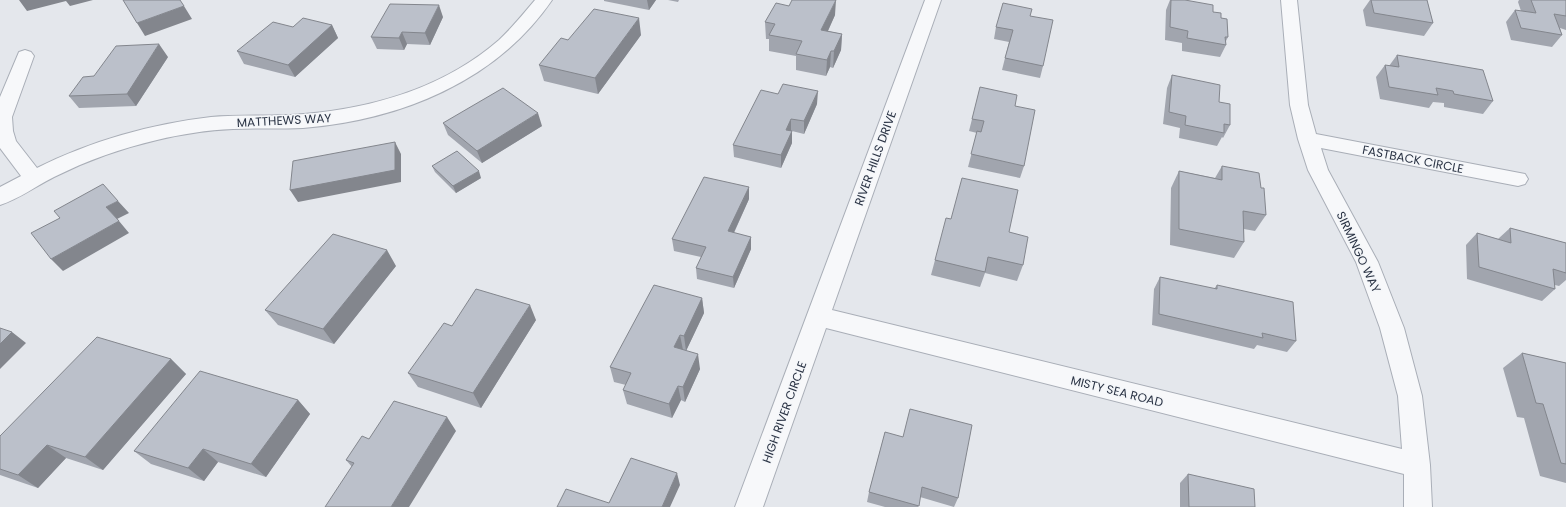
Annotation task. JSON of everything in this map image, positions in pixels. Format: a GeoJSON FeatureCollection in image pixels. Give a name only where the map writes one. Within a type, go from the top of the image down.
{"type":"FeatureCollection","features":[{"type":"Feature","properties":{"kind":"street","name":"MATTHEWS WAY"},"geometry":{"type":"LineString","coordinates":[[0,196],[34,178],[70,162],[106,148],[141,138],[210,124],[302,121],[332,118],[361,112],[411,98],[444,84],[487,58],[519,30],[544,0]]}},
{"type":"Feature","properties":{"kind":"street","name":"RIVER HILLS DRIVE"},"geometry":{"type":"LineString","coordinates":[[818,316],[933,0]]}},
{"type":"Feature","properties":{"kind":"street","name":"SIRMINGO WAY"},"geometry":{"type":"LineString","coordinates":[[1289,0],[1300,105],[1308,139],[1318,170],[1367,262],[1392,328],[1410,396],[1417,465],[1418,507]]}},
{"type":"Feature","properties":{"kind":"street"},"geometry":{"type":"LineString","coordinates":[[25,56],[2,117],[3,131],[7,143],[34,178]]}},
{"type":"Feature","properties":{"kind":"street","name":"FASTBACK CIRCLE"},"geometry":{"type":"LineString","coordinates":[[1308,139],[1518,179]]}},
{"type":"Feature","properties":{"kind":"street","name":"MISTY SEA ROAD"},"geometry":{"type":"LineString","coordinates":[[818,316],[1417,465]]}},
{"type":"Feature","properties":{"kind":"street","name":"HIGH RIVER CIRCLE"},"geometry":{"type":"LineString","coordinates":[[749,507],[818,316]]}},
{"type":"Feature","properties":{"kind":"building"},"geometry":{"type":"Polygon","coordinates":[[[123,0],[180,0],[184,6],[137,23],[123,0]]]}},
{"type":"Feature","properties":{"kind":"building"},"geometry":{"type":"Polygon","coordinates":[[[792,0],[836,0],[821,30],[842,34],[834,51],[831,51],[827,60],[796,54],[802,41],[769,35],[775,24],[765,22],[776,3],[789,6],[792,0]]]}},
{"type":"Feature","properties":{"kind":"building"},"geometry":{"type":"Polygon","coordinates":[[[1171,0],[1185,0],[1213,5],[1213,12],[1221,13],[1221,18],[1227,19],[1228,37],[1225,37],[1226,45],[1187,38],[1188,31],[1170,27],[1171,0]]]}},
{"type":"Feature","properties":{"kind":"building"},"geometry":{"type":"Polygon","coordinates":[[[1371,0],[1427,0],[1433,23],[1374,13],[1371,0]]]}},
{"type":"Feature","properties":{"kind":"building"},"geometry":{"type":"Polygon","coordinates":[[[1531,0],[1566,0],[1566,16],[1554,14],[1562,35],[1521,28],[1515,10],[1536,13],[1531,0]]]}},
{"type":"Feature","properties":{"kind":"building"},"geometry":{"type":"Polygon","coordinates":[[[1003,3],[1032,9],[1030,16],[1053,20],[1043,66],[1005,58],[1013,30],[996,27],[1003,3]]]}},
{"type":"Feature","properties":{"kind":"building"},"geometry":{"type":"Polygon","coordinates":[[[390,4],[439,5],[425,33],[402,32],[399,38],[371,37],[390,4]]]}},
{"type":"Feature","properties":{"kind":"building"},"geometry":{"type":"Polygon","coordinates":[[[594,9],[639,18],[595,78],[539,65],[561,38],[568,40],[594,9]]]}},
{"type":"Feature","properties":{"kind":"building"},"geometry":{"type":"Polygon","coordinates":[[[303,18],[332,25],[288,65],[237,51],[273,22],[293,27],[303,18]]]}},
{"type":"Feature","properties":{"kind":"building"},"geometry":{"type":"Polygon","coordinates":[[[159,44],[127,94],[69,96],[83,77],[94,76],[116,46],[159,44]]]}},
{"type":"Feature","properties":{"kind":"building"},"geometry":{"type":"Polygon","coordinates":[[[1397,55],[1483,70],[1493,101],[1454,94],[1453,91],[1436,88],[1438,95],[1389,87],[1385,65],[1399,67],[1397,55]]]}},
{"type":"Feature","properties":{"kind":"building"},"geometry":{"type":"Polygon","coordinates":[[[1172,75],[1220,85],[1219,102],[1230,104],[1230,125],[1224,124],[1224,133],[1185,125],[1186,116],[1169,112],[1172,75]]]}},
{"type":"Feature","properties":{"kind":"building"},"geometry":{"type":"Polygon","coordinates":[[[783,84],[818,91],[804,121],[791,119],[786,130],[792,131],[781,155],[733,145],[761,90],[778,94],[783,84]]]}},
{"type":"Feature","properties":{"kind":"building"},"geometry":{"type":"Polygon","coordinates":[[[980,87],[1017,95],[1015,106],[1035,110],[1024,166],[971,154],[977,131],[981,132],[984,121],[972,119],[980,87]]]}},
{"type":"Feature","properties":{"kind":"building"},"geometry":{"type":"Polygon","coordinates":[[[503,88],[538,113],[477,151],[443,123],[503,88]]]}},
{"type":"Feature","properties":{"kind":"building"},"geometry":{"type":"Polygon","coordinates":[[[395,142],[395,170],[290,190],[293,161],[395,142]]]}},
{"type":"Feature","properties":{"kind":"building"},"geometry":{"type":"Polygon","coordinates":[[[457,151],[479,171],[453,186],[432,166],[457,151]]]}},
{"type":"Feature","properties":{"kind":"building"},"geometry":{"type":"Polygon","coordinates":[[[1222,166],[1259,173],[1261,188],[1264,188],[1266,215],[1243,211],[1244,242],[1179,229],[1179,171],[1222,180],[1222,166]]]}},
{"type":"Feature","properties":{"kind":"building"},"geometry":{"type":"Polygon","coordinates":[[[704,177],[749,187],[728,231],[751,237],[733,277],[696,268],[706,247],[672,239],[704,177]]]}},
{"type":"Feature","properties":{"kind":"building"},"geometry":{"type":"Polygon","coordinates":[[[962,178],[1018,190],[1009,232],[1028,237],[1023,265],[988,257],[985,272],[935,260],[946,218],[951,219],[962,178]]]}},
{"type":"Feature","properties":{"kind":"building"},"geometry":{"type":"Polygon","coordinates":[[[103,184],[118,201],[106,207],[119,221],[51,259],[31,233],[60,218],[54,211],[103,184]]]}},
{"type":"Feature","properties":{"kind":"building"},"geometry":{"type":"Polygon","coordinates":[[[1510,228],[1566,243],[1566,273],[1553,269],[1555,289],[1479,267],[1477,233],[1511,243],[1510,228]]]}},
{"type":"Feature","properties":{"kind":"building"},"geometry":{"type":"Polygon","coordinates":[[[333,234],[387,250],[323,329],[265,310],[333,234]]]}},
{"type":"Feature","properties":{"kind":"building"},"geometry":{"type":"Polygon","coordinates":[[[1160,277],[1217,289],[1217,285],[1293,302],[1296,341],[1262,333],[1263,338],[1159,314],[1160,277]]]}},
{"type":"Feature","properties":{"kind":"building"},"geometry":{"type":"Polygon","coordinates":[[[654,285],[702,298],[684,336],[680,335],[674,347],[698,354],[683,387],[678,386],[669,404],[623,390],[631,373],[610,367],[654,285]]]}},
{"type":"Feature","properties":{"kind":"building"},"geometry":{"type":"Polygon","coordinates":[[[476,289],[530,305],[473,393],[408,373],[444,323],[452,326],[476,289]]]}},
{"type":"Feature","properties":{"kind":"building"},"geometry":{"type":"Polygon","coordinates":[[[0,328],[12,332],[0,344],[0,328]]]}},
{"type":"Feature","properties":{"kind":"building"},"geometry":{"type":"Polygon","coordinates":[[[97,337],[171,359],[85,457],[47,445],[18,475],[0,469],[0,436],[97,337]]]}},
{"type":"Feature","properties":{"kind":"building"},"geometry":{"type":"Polygon","coordinates":[[[1522,353],[1566,363],[1566,464],[1561,463],[1543,404],[1536,403],[1522,353]]]}},
{"type":"Feature","properties":{"kind":"building"},"geometry":{"type":"Polygon","coordinates":[[[200,371],[298,400],[251,464],[203,449],[188,468],[134,451],[200,371]]]}},
{"type":"Feature","properties":{"kind":"building"},"geometry":{"type":"Polygon","coordinates":[[[394,401],[447,417],[391,507],[325,507],[354,463],[346,460],[362,436],[369,439],[394,401]]]}},
{"type":"Feature","properties":{"kind":"building"},"geometry":{"type":"Polygon","coordinates":[[[910,409],[972,425],[958,498],[922,487],[919,506],[869,492],[885,432],[903,437],[910,409]]]}},
{"type":"Feature","properties":{"kind":"building"},"geometry":{"type":"Polygon","coordinates":[[[631,458],[677,473],[662,507],[557,507],[566,489],[609,503],[631,458]]]}},
{"type":"Feature","properties":{"kind":"building"},"geometry":{"type":"Polygon","coordinates":[[[1188,474],[1254,489],[1255,507],[1189,507],[1188,474]]]}}]}
